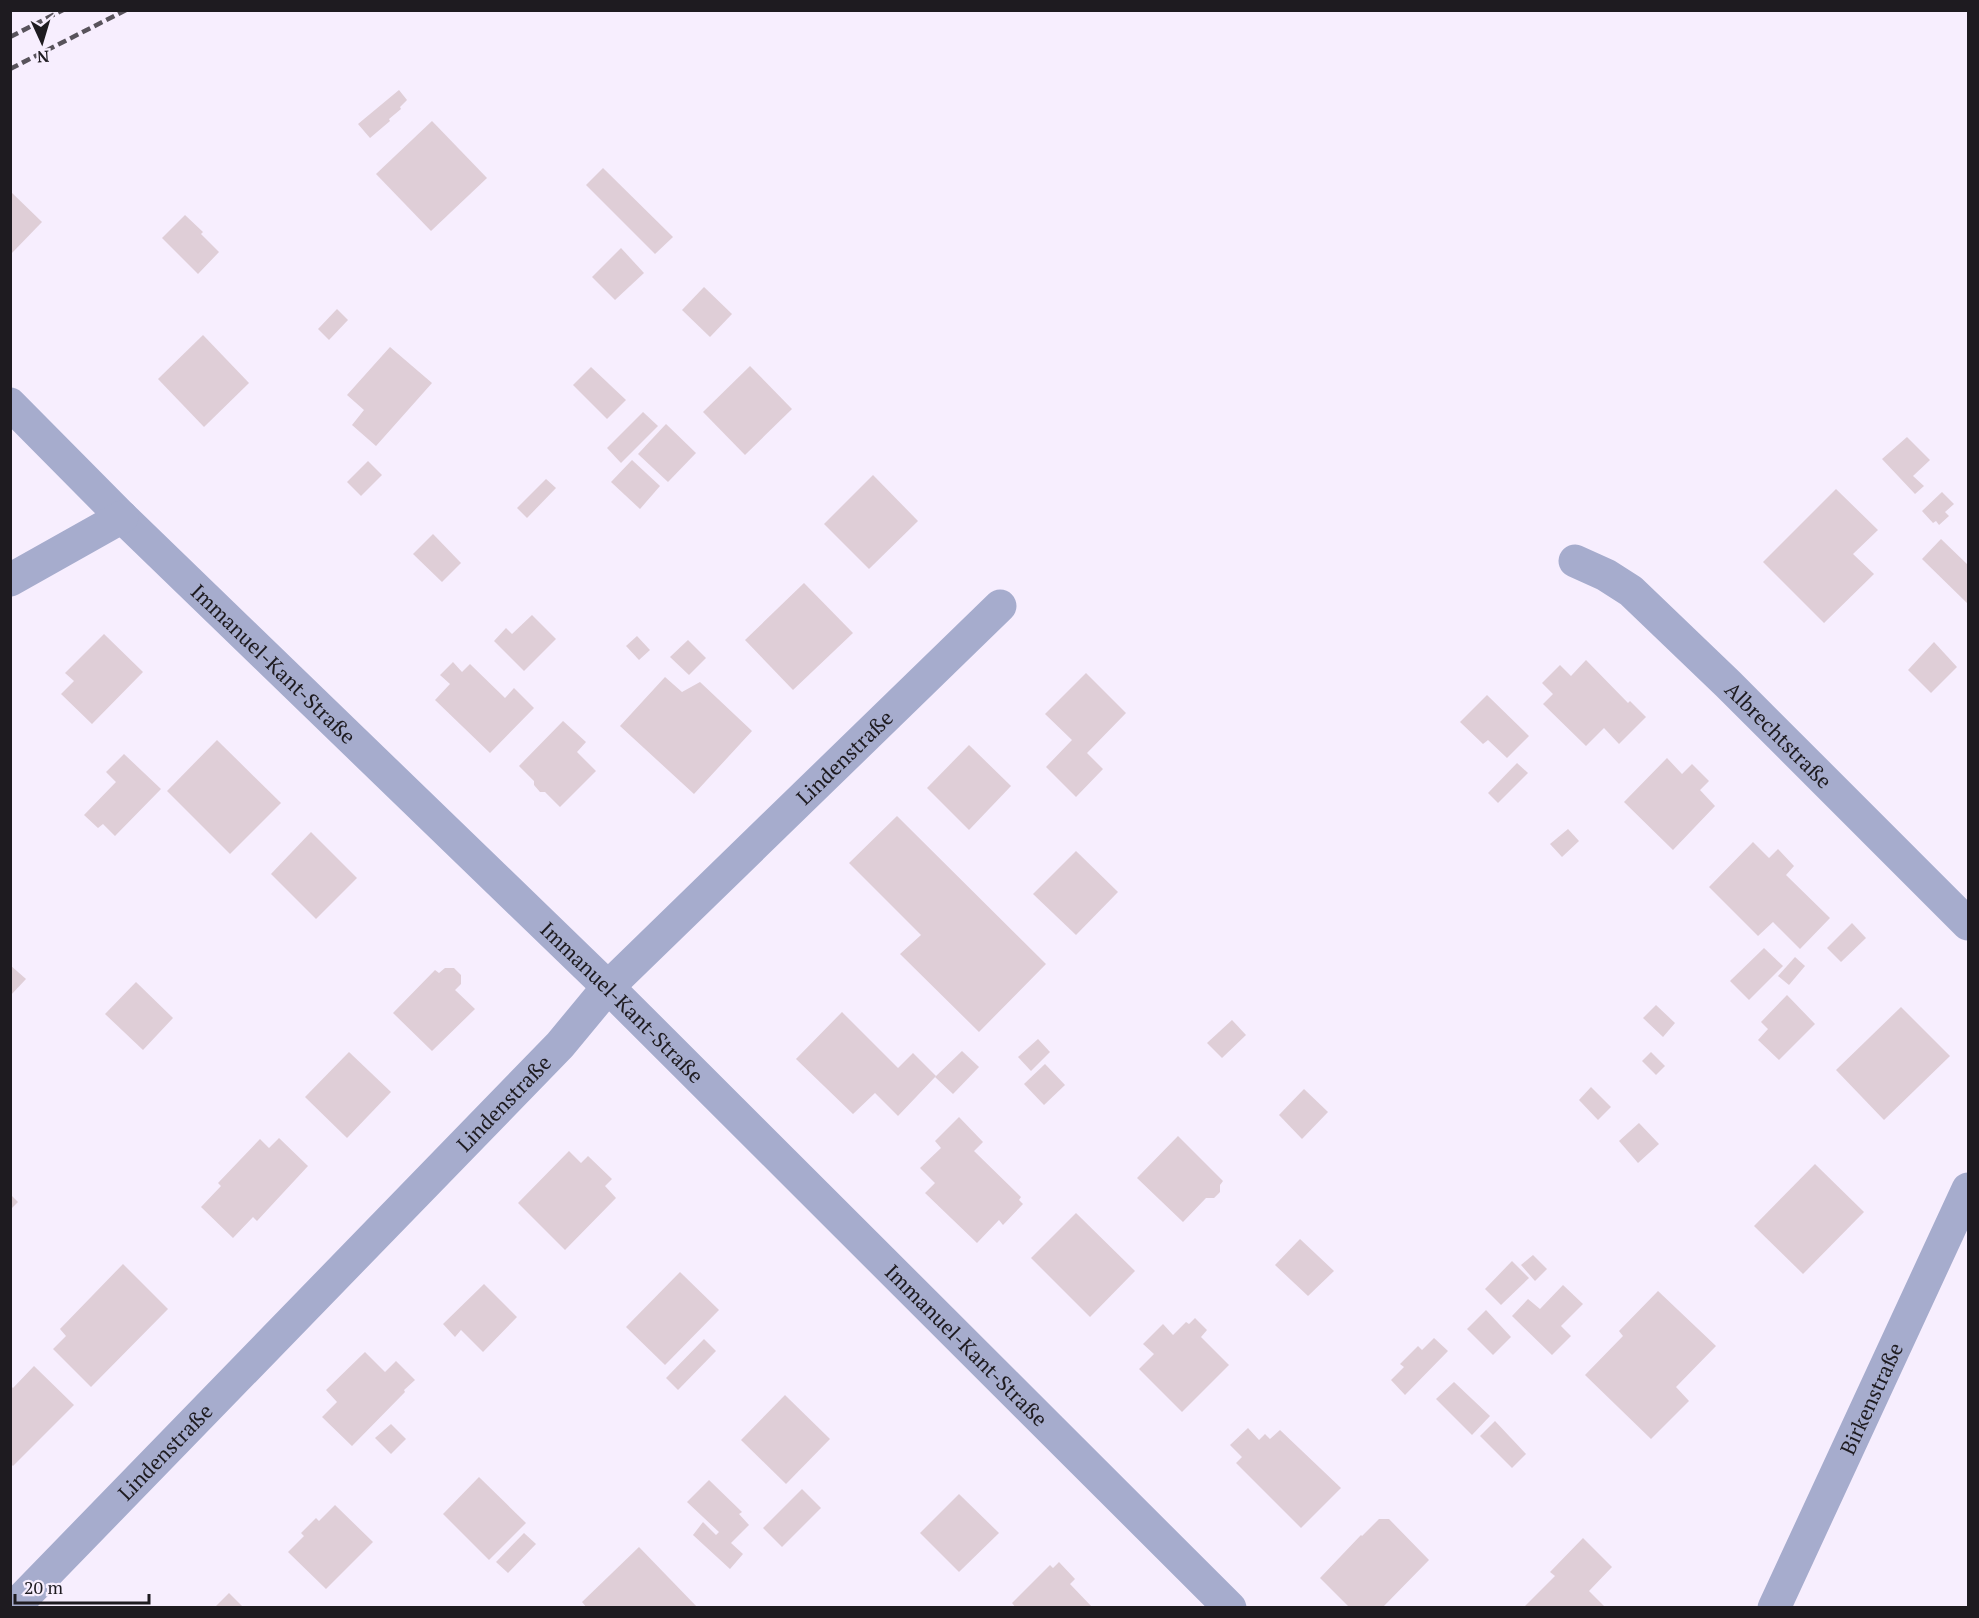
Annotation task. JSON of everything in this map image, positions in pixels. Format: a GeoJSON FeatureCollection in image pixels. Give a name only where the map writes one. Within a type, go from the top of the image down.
{"type":"FeatureCollection","features":[{"type":"Feature","properties":{"kind":"street","name":"Immanuel-Kant-Straße"},"geometry":{"type":"LineString","coordinates":[[10,405],[122,517],[608,987],[1226,1606]]}},
{"type":"Feature","properties":{"kind":"street"},"geometry":{"type":"LineString","coordinates":[[10,580],[122,517]]}},
{"type":"Feature","properties":{"kind":"street","name":"Albrechtstraße"},"geometry":{"type":"LineString","coordinates":[[1575,561],[1631,591],[1728,684],[1968,924]]}},
{"type":"Feature","properties":{"kind":"street","name":"Lindenstraße"},"geometry":{"type":"LineString","coordinates":[[13,1608],[560,1045],[608,987],[1000,606]]}},
{"type":"Feature","properties":{"kind":"street","name":"Birkenstraße"},"geometry":{"type":"LineString","coordinates":[[1774,1608],[1968,1189]]}},
{"type":"Feature","properties":{"kind":"building"},"geometry":{"type":"Polygon","coordinates":[[[399,90],[407,100],[400,107],[401,109],[389,119],[390,121],[370,138],[358,124],[399,90]]]}},
{"type":"Feature","properties":{"kind":"building"},"geometry":{"type":"Polygon","coordinates":[[[432,121],[487,178],[431,231],[376,174],[432,121]]]}},
{"type":"Feature","properties":{"kind":"building"},"geometry":{"type":"Polygon","coordinates":[[[603,168],[673,237],[655,254],[586,185],[603,168]]]}},
{"type":"Feature","properties":{"kind":"building"},"geometry":{"type":"Polygon","coordinates":[[[10,191],[42,222],[10,255],[10,191]]]}},
{"type":"Feature","properties":{"kind":"building"},"geometry":{"type":"Polygon","coordinates":[[[185,215],[219,252],[198,274],[162,238],[185,215]]]}},
{"type":"Feature","properties":{"kind":"building"},"geometry":{"type":"Polygon","coordinates":[[[621,248],[644,273],[615,300],[592,277],[621,248]]]}},
{"type":"Feature","properties":{"kind":"building"},"geometry":{"type":"Polygon","coordinates":[[[704,287],[732,314],[710,337],[682,310],[704,287]]]}},
{"type":"Feature","properties":{"kind":"building"},"geometry":{"type":"Polygon","coordinates":[[[337,309],[348,320],[329,340],[318,329],[337,309]]]}},
{"type":"Feature","properties":{"kind":"building"},"geometry":{"type":"Polygon","coordinates":[[[203,335],[249,383],[204,427],[158,379],[203,335]]]}},
{"type":"Feature","properties":{"kind":"building"},"geometry":{"type":"Polygon","coordinates":[[[390,347],[432,383],[376,446],[352,425],[364,410],[347,395],[390,347]]]}},
{"type":"Feature","properties":{"kind":"building"},"geometry":{"type":"Polygon","coordinates":[[[750,366],[792,409],[745,455],[703,412],[750,366]]]}},
{"type":"Feature","properties":{"kind":"building"},"geometry":{"type":"Polygon","coordinates":[[[591,367],[626,400],[607,419],[573,385],[591,367]]]}},
{"type":"Feature","properties":{"kind":"building"},"geometry":{"type":"Polygon","coordinates":[[[643,412],[658,426],[621,463],[607,448],[643,412]]]}},
{"type":"Feature","properties":{"kind":"building"},"geometry":{"type":"Polygon","coordinates":[[[666,424],[696,453],[668,482],[638,454],[666,424]]]}},
{"type":"Feature","properties":{"kind":"building"},"geometry":{"type":"Polygon","coordinates":[[[1907,437],[1930,460],[1913,476],[1924,486],[1915,494],[1882,459],[1907,437]]]}},
{"type":"Feature","properties":{"kind":"building"},"geometry":{"type":"Polygon","coordinates":[[[632,460],[660,486],[640,509],[611,482],[632,460]]]}},
{"type":"Feature","properties":{"kind":"building"},"geometry":{"type":"Polygon","coordinates":[[[368,461],[382,475],[361,496],[347,482],[368,461]]]}},
{"type":"Feature","properties":{"kind":"building"},"geometry":{"type":"Polygon","coordinates":[[[873,475],[918,521],[869,569],[824,524],[873,475]]]}},
{"type":"Feature","properties":{"kind":"building"},"geometry":{"type":"Polygon","coordinates":[[[546,479],[556,488],[527,518],[517,508],[546,479]]]}},
{"type":"Feature","properties":{"kind":"building"},"geometry":{"type":"Polygon","coordinates":[[[1836,489],[1878,530],[1853,554],[1874,574],[1824,623],[1763,562],[1836,489]]]}},
{"type":"Feature","properties":{"kind":"building"},"geometry":{"type":"Polygon","coordinates":[[[1942,492],[1954,504],[1945,512],[1949,516],[1939,525],[1936,521],[1933,523],[1922,511],[1942,492]]]}},
{"type":"Feature","properties":{"kind":"building"},"geometry":{"type":"Polygon","coordinates":[[[433,534],[461,563],[442,582],[413,554],[433,534]]]}},
{"type":"Feature","properties":{"kind":"building"},"geometry":{"type":"Polygon","coordinates":[[[1941,539],[1968,565],[1968,604],[1922,559],[1941,539]]]}},
{"type":"Feature","properties":{"kind":"building"},"geometry":{"type":"Polygon","coordinates":[[[804,583],[853,633],[793,690],[745,640],[804,583]]]}},
{"type":"Feature","properties":{"kind":"building"},"geometry":{"type":"Polygon","coordinates":[[[532,615],[556,639],[524,671],[494,641],[506,628],[512,634],[532,615]]]}},
{"type":"Feature","properties":{"kind":"building"},"geometry":{"type":"Polygon","coordinates":[[[104,634],[143,672],[92,724],[61,694],[74,681],[65,673],[104,634]]]}},
{"type":"Feature","properties":{"kind":"building"},"geometry":{"type":"Polygon","coordinates":[[[637,636],[650,650],[639,660],[626,646],[637,636]]]}},
{"type":"Feature","properties":{"kind":"building"},"geometry":{"type":"Polygon","coordinates":[[[688,640],[706,658],[689,675],[670,657],[688,640]]]}},
{"type":"Feature","properties":{"kind":"building"},"geometry":{"type":"Polygon","coordinates":[[[1934,642],[1957,667],[1931,693],[1908,670],[1934,642]]]}},
{"type":"Feature","properties":{"kind":"building"},"geometry":{"type":"Polygon","coordinates":[[[1586,660],[1628,703],[1630,701],[1646,717],[1619,744],[1604,728],[1586,746],[1543,704],[1553,694],[1542,683],[1560,665],[1571,676],[1586,660]]]}},
{"type":"Feature","properties":{"kind":"building"},"geometry":{"type":"Polygon","coordinates":[[[453,662],[462,672],[470,664],[505,698],[514,688],[534,708],[490,753],[435,700],[450,684],[440,675],[453,662]]]}},
{"type":"Feature","properties":{"kind":"building"},"geometry":{"type":"Polygon","coordinates":[[[1086,673],[1126,713],[1087,753],[1103,769],[1076,797],[1046,767],[1072,740],[1045,714],[1086,673]]]}},
{"type":"Feature","properties":{"kind":"building"},"geometry":{"type":"Polygon","coordinates":[[[665,677],[682,692],[700,682],[752,731],[694,794],[620,726],[665,677]]]}},
{"type":"Feature","properties":{"kind":"building"},"geometry":{"type":"Polygon","coordinates":[[[1487,695],[1529,736],[1507,758],[1488,740],[1483,744],[1460,722],[1487,695]]]}},
{"type":"Feature","properties":{"kind":"building"},"geometry":{"type":"Polygon","coordinates":[[[563,721],[586,742],[577,752],[596,771],[560,807],[545,792],[540,792],[534,785],[534,781],[519,766],[563,721]]]}},
{"type":"Feature","properties":{"kind":"building"},"geometry":{"type":"Polygon","coordinates":[[[217,740],[281,803],[230,854],[167,791],[217,740]]]}},
{"type":"Feature","properties":{"kind":"building"},"geometry":{"type":"Polygon","coordinates":[[[969,745],[1011,786],[969,830],[927,788],[969,745]]]}},
{"type":"Feature","properties":{"kind":"building"},"geometry":{"type":"Polygon","coordinates":[[[124,754],[161,789],[115,836],[103,824],[98,828],[84,815],[116,782],[106,772],[124,754]]]}},
{"type":"Feature","properties":{"kind":"building"},"geometry":{"type":"Polygon","coordinates":[[[1667,758],[1682,774],[1692,764],[1709,781],[1700,790],[1715,806],[1673,850],[1624,802],[1667,758]]]}},
{"type":"Feature","properties":{"kind":"building"},"geometry":{"type":"Polygon","coordinates":[[[1517,763],[1528,773],[1498,803],[1488,793],[1517,763]]]}},
{"type":"Feature","properties":{"kind":"building"},"geometry":{"type":"Polygon","coordinates":[[[897,816],[1046,964],[979,1032],[900,954],[921,935],[849,863],[897,816]]]}},
{"type":"Feature","properties":{"kind":"building"},"geometry":{"type":"Polygon","coordinates":[[[1568,829],[1579,841],[1562,857],[1550,844],[1568,829]]]}},
{"type":"Feature","properties":{"kind":"building"},"geometry":{"type":"Polygon","coordinates":[[[311,832],[357,878],[316,919],[271,874],[311,832]]]}},
{"type":"Feature","properties":{"kind":"building"},"geometry":{"type":"Polygon","coordinates":[[[1753,842],[1769,858],[1778,849],[1794,866],[1786,875],[1830,918],[1800,949],[1773,922],[1758,936],[1709,887],[1753,842]]]}},
{"type":"Feature","properties":{"kind":"building"},"geometry":{"type":"Polygon","coordinates":[[[1076,851],[1118,892],[1076,935],[1033,894],[1076,851]]]}},
{"type":"Feature","properties":{"kind":"building"},"geometry":{"type":"Polygon","coordinates":[[[1852,923],[1866,938],[1841,962],[1827,948],[1852,923]]]}},
{"type":"Feature","properties":{"kind":"building"},"geometry":{"type":"Polygon","coordinates":[[[1764,948],[1783,966],[1749,1000],[1730,981],[1764,948]]]}},
{"type":"Feature","properties":{"kind":"building"},"geometry":{"type":"Polygon","coordinates":[[[1795,957],[1805,966],[1789,985],[1778,976],[1795,957]]]}},
{"type":"Feature","properties":{"kind":"building"},"geometry":{"type":"Polygon","coordinates":[[[10,965],[26,979],[10,996],[10,965]]]}},
{"type":"Feature","properties":{"kind":"building"},"geometry":{"type":"Polygon","coordinates":[[[445,968],[454,968],[461,975],[461,984],[455,990],[475,1009],[432,1051],[393,1013],[435,970],[439,973],[445,968]]]}},
{"type":"Feature","properties":{"kind":"building"},"geometry":{"type":"Polygon","coordinates":[[[136,982],[173,1018],[143,1050],[105,1014],[136,982]]]}},
{"type":"Feature","properties":{"kind":"building"},"geometry":{"type":"Polygon","coordinates":[[[1787,995],[1815,1024],[1779,1060],[1758,1040],[1768,1029],[1761,1022],[1787,995]]]}},
{"type":"Feature","properties":{"kind":"building"},"geometry":{"type":"Polygon","coordinates":[[[1656,1005],[1675,1023],[1663,1037],[1643,1018],[1656,1005]]]}},
{"type":"Feature","properties":{"kind":"building"},"geometry":{"type":"Polygon","coordinates":[[[1901,1007],[1950,1056],[1884,1120],[1836,1070],[1901,1007]]]}},
{"type":"Feature","properties":{"kind":"building"},"geometry":{"type":"Polygon","coordinates":[[[842,1012],[898,1068],[913,1053],[936,1076],[898,1116],[875,1093],[853,1114],[796,1059],[842,1012]]]}},
{"type":"Feature","properties":{"kind":"building"},"geometry":{"type":"Polygon","coordinates":[[[1232,1020],[1246,1035],[1222,1058],[1207,1043],[1232,1020]]]}},
{"type":"Feature","properties":{"kind":"building"},"geometry":{"type":"Polygon","coordinates":[[[1038,1039],[1050,1052],[1031,1071],[1018,1057],[1038,1039]]]}},
{"type":"Feature","properties":{"kind":"building"},"geometry":{"type":"Polygon","coordinates":[[[962,1051],[979,1067],[953,1094],[935,1077],[962,1051]]]}},
{"type":"Feature","properties":{"kind":"building"},"geometry":{"type":"Polygon","coordinates":[[[349,1052],[391,1092],[347,1138],[305,1097],[349,1052]]]}},
{"type":"Feature","properties":{"kind":"building"},"geometry":{"type":"Polygon","coordinates":[[[1651,1052],[1665,1066],[1656,1075],[1642,1061],[1651,1052]]]}},
{"type":"Feature","properties":{"kind":"building"},"geometry":{"type":"Polygon","coordinates":[[[1045,1064],[1065,1085],[1044,1105],[1024,1084],[1045,1064]]]}},
{"type":"Feature","properties":{"kind":"building"},"geometry":{"type":"Polygon","coordinates":[[[1591,1087],[1611,1107],[1598,1120],[1579,1100],[1591,1087]]]}},
{"type":"Feature","properties":{"kind":"building"},"geometry":{"type":"Polygon","coordinates":[[[1304,1089],[1328,1112],[1302,1139],[1279,1115],[1304,1089]]]}},
{"type":"Feature","properties":{"kind":"building"},"geometry":{"type":"Polygon","coordinates":[[[959,1117],[983,1142],[974,1151],[1021,1197],[1019,1200],[1023,1204],[1003,1225],[999,1220],[977,1243],[925,1193],[935,1183],[920,1168],[941,1148],[935,1141],[959,1117]]]}},
{"type":"Feature","properties":{"kind":"building"},"geometry":{"type":"Polygon","coordinates":[[[1639,1123],[1659,1144],[1638,1163],[1619,1141],[1639,1123]]]}},
{"type":"Feature","properties":{"kind":"building"},"geometry":{"type":"Polygon","coordinates":[[[1178,1136],[1223,1181],[1220,1185],[1220,1192],[1214,1198],[1206,1198],[1183,1222],[1137,1178],[1178,1136]]]}},
{"type":"Feature","properties":{"kind":"building"},"geometry":{"type":"Polygon","coordinates":[[[279,1138],[308,1166],[257,1221],[253,1217],[233,1238],[201,1207],[221,1186],[218,1183],[260,1139],[269,1148],[279,1138]]]}},
{"type":"Feature","properties":{"kind":"building"},"geometry":{"type":"Polygon","coordinates":[[[569,1151],[581,1163],[588,1156],[612,1179],[605,1186],[616,1198],[565,1250],[518,1203],[569,1151]]]}},
{"type":"Feature","properties":{"kind":"building"},"geometry":{"type":"Polygon","coordinates":[[[1815,1164],[1864,1212],[1803,1274],[1754,1226],[1815,1164]]]}},
{"type":"Feature","properties":{"kind":"building"},"geometry":{"type":"Polygon","coordinates":[[[10,1194],[18,1202],[10,1210],[10,1194]]]}},
{"type":"Feature","properties":{"kind":"building"},"geometry":{"type":"Polygon","coordinates":[[[1076,1213],[1135,1271],[1090,1317],[1031,1258],[1076,1213]]]}},
{"type":"Feature","properties":{"kind":"building"},"geometry":{"type":"Polygon","coordinates":[[[1300,1239],[1334,1271],[1308,1296],[1275,1265],[1300,1239]]]}},
{"type":"Feature","properties":{"kind":"building"},"geometry":{"type":"Polygon","coordinates":[[[1533,1255],[1547,1269],[1535,1281],[1521,1265],[1533,1255]]]}},
{"type":"Feature","properties":{"kind":"building"},"geometry":{"type":"Polygon","coordinates":[[[1512,1261],[1529,1278],[1501,1305],[1485,1289],[1512,1261]]]}},
{"type":"Feature","properties":{"kind":"building"},"geometry":{"type":"Polygon","coordinates":[[[123,1264],[168,1309],[91,1387],[53,1349],[66,1336],[60,1329],[123,1264]]]}},
{"type":"Feature","properties":{"kind":"building"},"geometry":{"type":"Polygon","coordinates":[[[680,1272],[719,1310],[665,1365],[626,1327],[680,1272]]]}},
{"type":"Feature","properties":{"kind":"building"},"geometry":{"type":"Polygon","coordinates":[[[484,1284],[517,1317],[483,1352],[461,1330],[455,1337],[443,1324],[484,1284]]]}},
{"type":"Feature","properties":{"kind":"building"},"geometry":{"type":"Polygon","coordinates":[[[1563,1285],[1583,1304],[1561,1326],[1571,1336],[1552,1355],[1512,1316],[1528,1299],[1540,1309],[1563,1285]]]}},
{"type":"Feature","properties":{"kind":"building"},"geometry":{"type":"Polygon","coordinates":[[[1658,1291],[1716,1346],[1676,1387],[1689,1401],[1651,1439],[1585,1375],[1623,1336],[1619,1331],[1658,1291]]]}},
{"type":"Feature","properties":{"kind":"building"},"geometry":{"type":"Polygon","coordinates":[[[1486,1310],[1511,1337],[1493,1355],[1467,1329],[1486,1310]]]}},
{"type":"Feature","properties":{"kind":"building"},"geometry":{"type":"Polygon","coordinates":[[[1195,1318],[1207,1330],[1201,1337],[1229,1365],[1182,1412],[1139,1369],[1154,1354],[1143,1344],[1163,1324],[1173,1335],[1186,1322],[1189,1324],[1195,1318]]]}},
{"type":"Feature","properties":{"kind":"building"},"geometry":{"type":"Polygon","coordinates":[[[1434,1338],[1448,1351],[1405,1395],[1391,1380],[1404,1367],[1400,1364],[1418,1346],[1422,1350],[1434,1338]]]}},
{"type":"Feature","properties":{"kind":"building"},"geometry":{"type":"Polygon","coordinates":[[[704,1339],[716,1351],[678,1390],[666,1378],[704,1339]]]}},
{"type":"Feature","properties":{"kind":"building"},"geometry":{"type":"Polygon","coordinates":[[[365,1352],[385,1372],[396,1361],[415,1380],[352,1446],[322,1417],[337,1402],[326,1390],[365,1352]]]}},
{"type":"Feature","properties":{"kind":"building"},"geometry":{"type":"Polygon","coordinates":[[[34,1366],[74,1405],[13,1466],[10,1463],[10,1385],[13,1388],[34,1366]]]}},
{"type":"Feature","properties":{"kind":"building"},"geometry":{"type":"Polygon","coordinates":[[[1454,1382],[1490,1416],[1472,1435],[1436,1399],[1454,1382]]]}},
{"type":"Feature","properties":{"kind":"building"},"geometry":{"type":"Polygon","coordinates":[[[785,1395],[830,1439],[786,1484],[741,1440],[785,1395]]]}},
{"type":"Feature","properties":{"kind":"building"},"geometry":{"type":"Polygon","coordinates":[[[1495,1421],[1526,1454],[1512,1468],[1480,1436],[1495,1421]]]}},
{"type":"Feature","properties":{"kind":"building"},"geometry":{"type":"Polygon","coordinates":[[[391,1424],[406,1439],[391,1454],[375,1438],[391,1424]]]}},
{"type":"Feature","properties":{"kind":"building"},"geometry":{"type":"Polygon","coordinates":[[[1248,1428],[1259,1440],[1265,1434],[1270,1439],[1280,1430],[1341,1488],[1301,1528],[1236,1463],[1242,1457],[1230,1445],[1248,1428]]]}},
{"type":"Feature","properties":{"kind":"building"},"geometry":{"type":"Polygon","coordinates":[[[479,1477],[526,1523],[489,1560],[443,1514],[479,1477]]]}},
{"type":"Feature","properties":{"kind":"building"},"geometry":{"type":"Polygon","coordinates":[[[709,1480],[742,1512],[739,1514],[749,1525],[731,1543],[743,1554],[730,1569],[693,1535],[703,1522],[716,1535],[719,1532],[687,1502],[709,1480]]]}},
{"type":"Feature","properties":{"kind":"building"},"geometry":{"type":"Polygon","coordinates":[[[802,1489],[821,1508],[782,1547],[763,1528],[802,1489]]]}},
{"type":"Feature","properties":{"kind":"building"},"geometry":{"type":"Polygon","coordinates":[[[959,1494],[999,1533],[959,1572],[920,1533],[959,1494]]]}},
{"type":"Feature","properties":{"kind":"building"},"geometry":{"type":"Polygon","coordinates":[[[335,1505],[373,1542],[326,1589],[288,1552],[304,1536],[301,1533],[316,1518],[319,1521],[335,1505]]]}},
{"type":"Feature","properties":{"kind":"building"},"geometry":{"type":"Polygon","coordinates":[[[1379,1519],[1389,1519],[1429,1560],[1382,1608],[1350,1608],[1320,1578],[1379,1519]]]}},
{"type":"Feature","properties":{"kind":"building"},"geometry":{"type":"Polygon","coordinates":[[[524,1533],[536,1544],[508,1573],[496,1562],[524,1533]]]}},
{"type":"Feature","properties":{"kind":"building"},"geometry":{"type":"Polygon","coordinates":[[[1583,1538],[1612,1567],[1589,1591],[1606,1608],[1523,1608],[1555,1576],[1550,1572],[1583,1538]]]}},
{"type":"Feature","properties":{"kind":"building"},"geometry":{"type":"Polygon","coordinates":[[[639,1547],[698,1608],[587,1608],[582,1602],[639,1547]]]}},
{"type":"Feature","properties":{"kind":"building"},"geometry":{"type":"Polygon","coordinates":[[[1059,1562],[1075,1579],[1070,1584],[1093,1608],[1016,1608],[1012,1603],[1050,1565],[1053,1568],[1059,1562]]]}},
{"type":"Feature","properties":{"kind":"building"},"geometry":{"type":"Polygon","coordinates":[[[229,1593],[244,1608],[214,1608],[229,1593]]]}},
{"type":"Feature","properties":{"kind":"railway"},"geometry":{"type":"LineString","coordinates":[[10,37],[63,10]]}},
{"type":"Feature","properties":{"kind":"railway"},"geometry":{"type":"LineString","coordinates":[[10,69],[126,10]]}}]}
